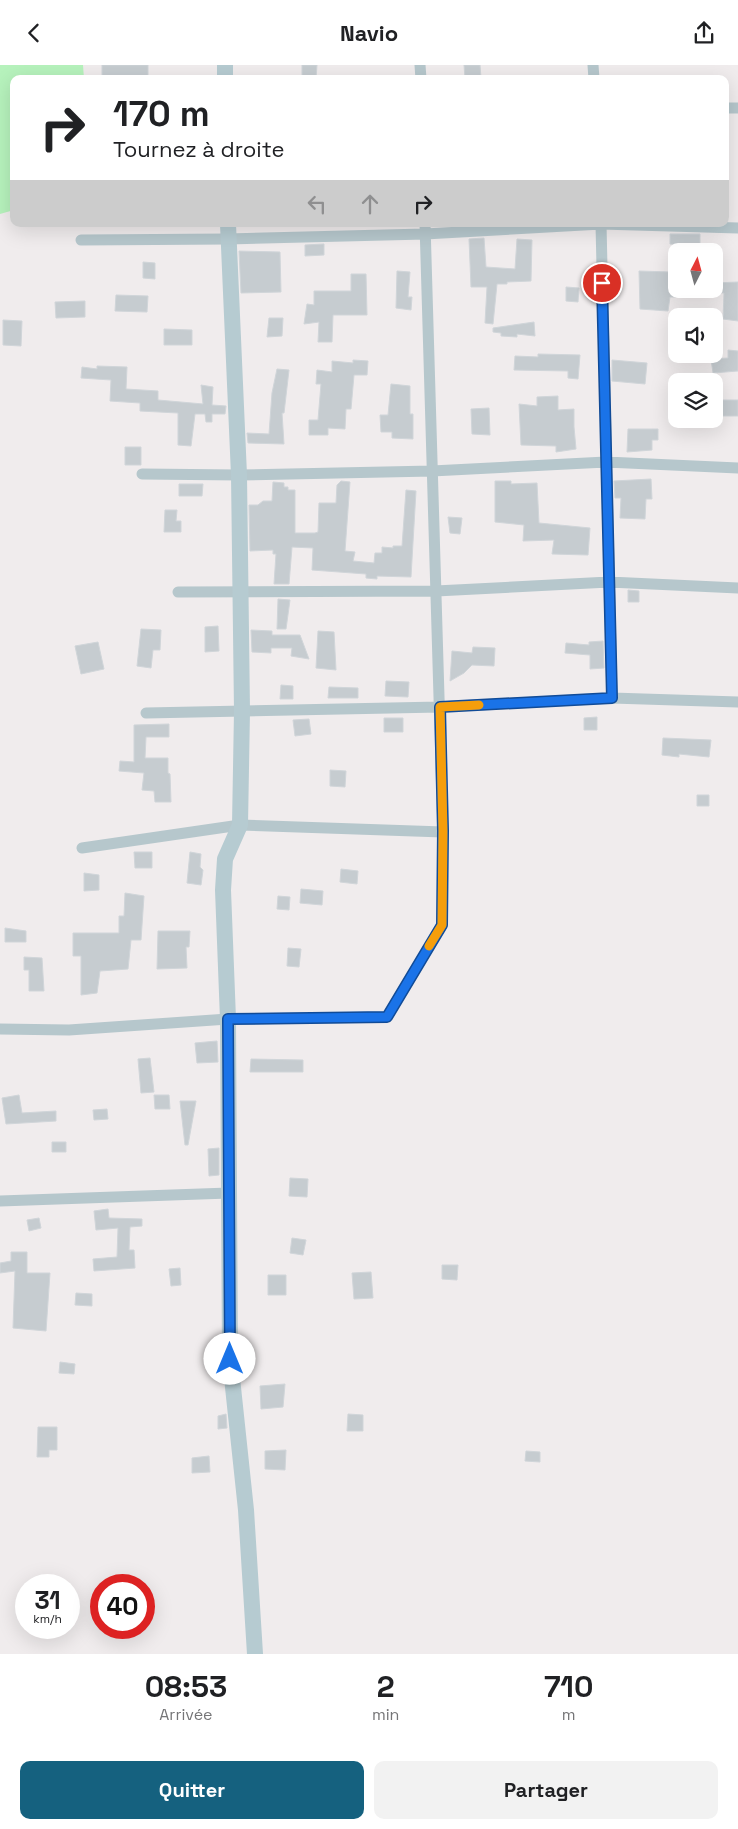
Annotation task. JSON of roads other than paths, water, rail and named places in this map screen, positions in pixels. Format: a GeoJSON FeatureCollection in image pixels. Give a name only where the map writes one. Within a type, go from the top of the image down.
{"type":"FeatureCollection","features":[{"type":"Feature","properties":{"kind":"street"},"geometry":{"type":"LineString","coordinates":[[81,240],[228,231],[495,227]]}},
{"type":"Feature","properties":{"kind":"street"},"geometry":{"type":"LineString","coordinates":[[601,227],[612,698]]}},
{"type":"Feature","properties":{"kind":"street"},"geometry":{"type":"LineString","coordinates":[[704,227],[738,228]]}},
{"type":"Feature","properties":{"kind":"street"},"geometry":{"type":"LineString","coordinates":[[0,1029],[69,1030],[228,1019],[387,1017],[442,925],[443,831],[440,707],[425,229]]}},
{"type":"Feature","properties":{"kind":"street"},"geometry":{"type":"LineString","coordinates":[[228,231],[239,475],[242,593],[240,825],[226,859],[223,890],[228,1019],[230,1359],[246,1510],[255,1654]]}},
{"type":"Feature","properties":{"kind":"street"},"geometry":{"type":"LineString","coordinates":[[142,474],[239,475],[432,471],[606,462],[738,468]]}},
{"type":"Feature","properties":{"kind":"street"},"geometry":{"type":"LineString","coordinates":[[178,593],[436,591],[609,582],[738,589]]}},
{"type":"Feature","properties":{"kind":"street"},"geometry":{"type":"LineString","coordinates":[[146,713],[440,707],[612,698],[738,702]]}},
{"type":"Feature","properties":{"kind":"street"},"geometry":{"type":"LineString","coordinates":[[82,848],[240,825],[443,831]]}},
{"type":"Feature","properties":{"kind":"street"},"geometry":{"type":"LineString","coordinates":[[0,1201],[229,1193]]}}]}
